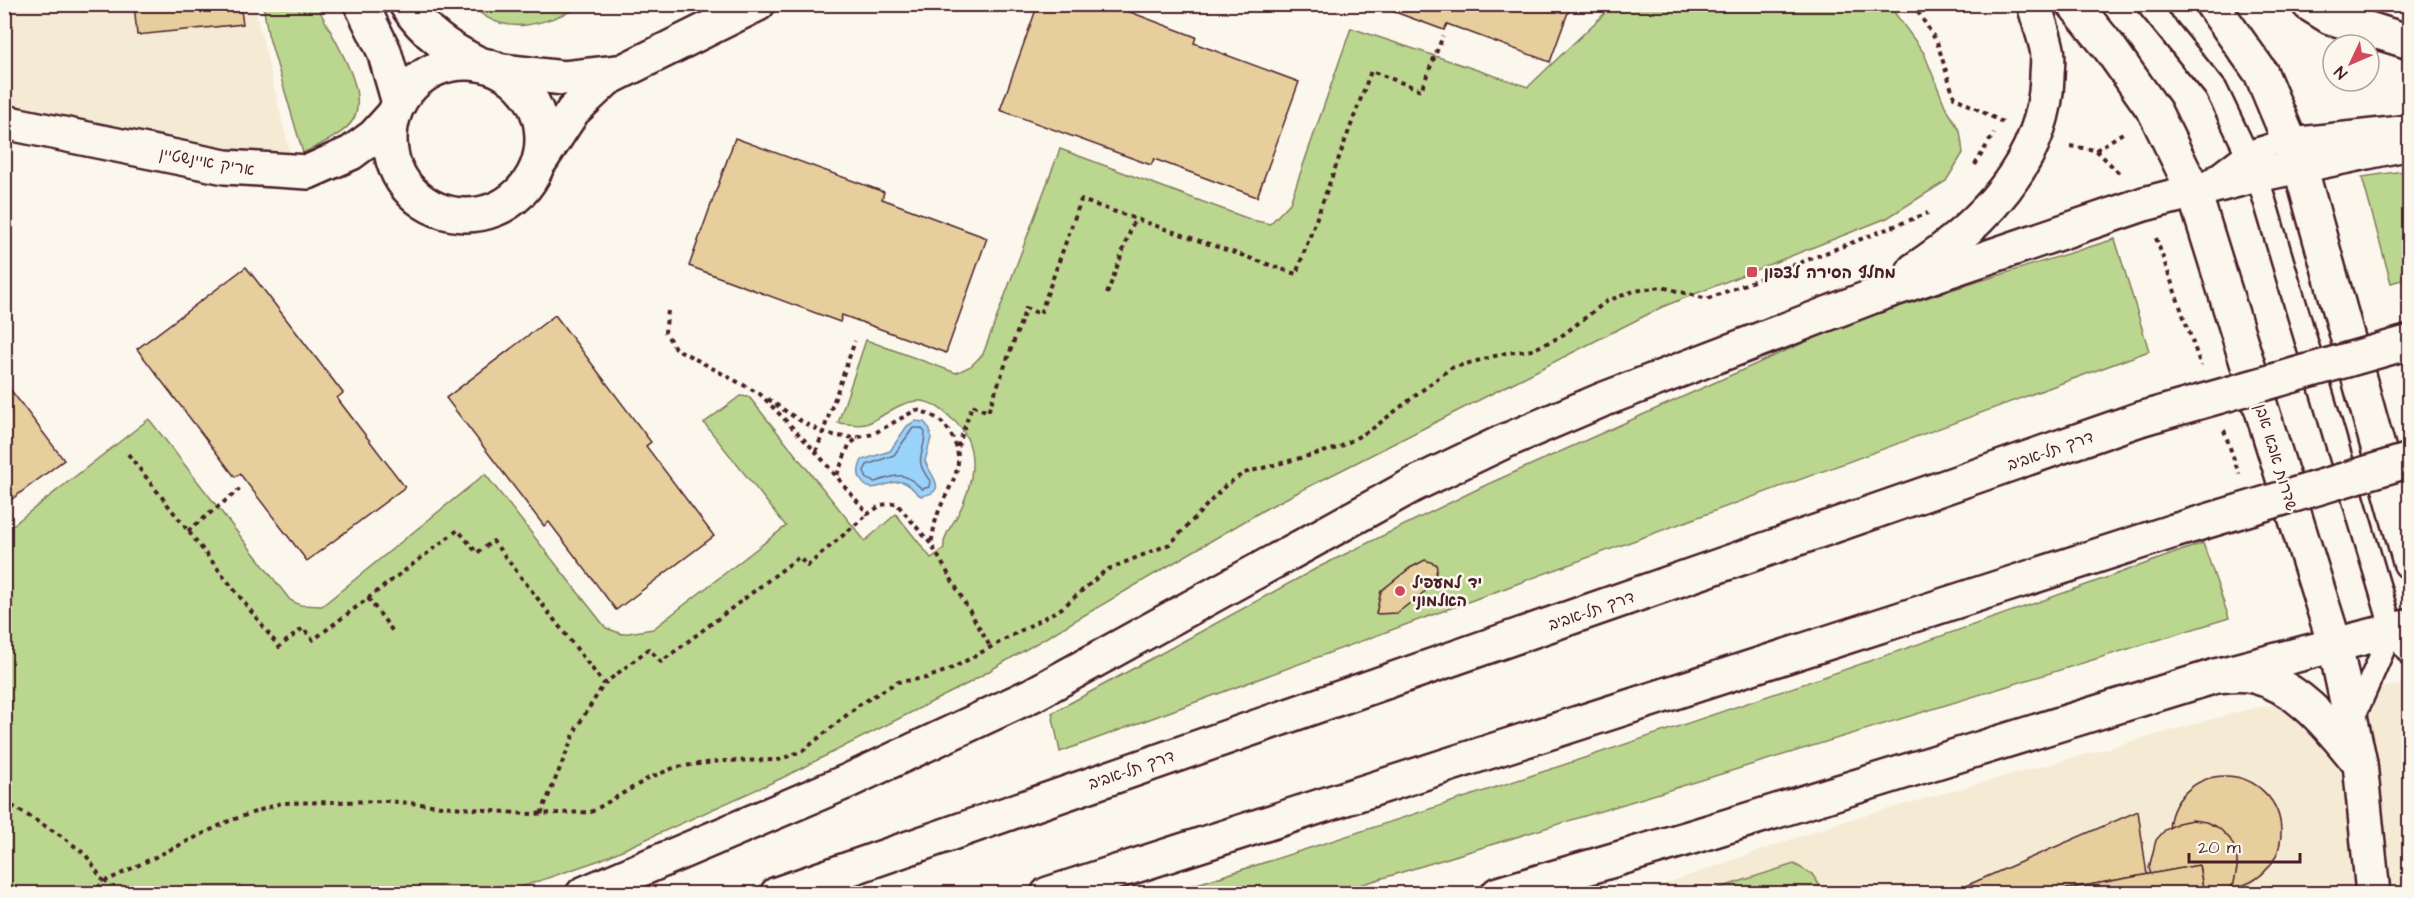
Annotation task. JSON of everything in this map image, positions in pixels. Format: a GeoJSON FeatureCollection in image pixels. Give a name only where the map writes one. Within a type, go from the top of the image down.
{"type":"FeatureCollection","features":[{"type":"Feature","properties":{"kind":"main road"},"geometry":{"type":"LineString","coordinates":[[361,4],[384,51],[396,109]]}},
{"type":"Feature","properties":{"kind":"main road"},"geometry":{"type":"LineString","coordinates":[[406,4],[429,33],[447,48],[490,68],[521,86],[536,106],[543,140],[539,164]]}},
{"type":"Feature","properties":{"kind":"main road"},"geometry":{"type":"LineString","coordinates":[[618,72],[564,78],[456,63],[433,70],[413,84],[396,109],[390,138],[397,172],[421,200],[442,212],[465,216],[500,208],[528,185],[573,111],[618,72],[758,4]]}},
{"type":"Feature","properties":{"kind":"main road"},"geometry":{"type":"LineString","coordinates":[[1871,297],[1952,244],[1983,217],[2007,186],[2035,140],[2047,94],[2048,51],[2034,4]]}},
{"type":"Feature","properties":{"kind":"main road","name":"שדרות אבא אבן"},"geometry":{"type":"LineString","coordinates":[[2074,4],[2109,47],[2155,112],[2194,192],[2335,645],[2360,763],[2373,894]]}},
{"type":"Feature","properties":{"kind":"main road"},"geometry":{"type":"LineString","coordinates":[[2212,4],[2261,73],[2295,153],[2409,562]]}},
{"type":"Feature","properties":{"kind":"main road"},"geometry":{"type":"LineString","coordinates":[[2308,4],[2330,17],[2409,42]]}},
{"type":"Feature","properties":{"kind":"main road","name":"אריק איינשטיין"},"geometry":{"type":"LineString","coordinates":[[4,122],[225,167],[308,172],[351,153],[374,136],[396,109]]}},
{"type":"Feature","properties":{"kind":"main road"},"geometry":{"type":"LineString","coordinates":[[583,894],[848,781],[1034,694],[1413,485],[1503,442],[1602,400],[1871,297],[2144,204],[2194,192],[2252,164],[2295,153],[2409,143]]}},
{"type":"Feature","properties":{"kind":"main road","name":"דרך תל-אביב"},"geometry":{"type":"LineString","coordinates":[[777,894],[2140,419],[2409,342]]}},
{"type":"Feature","properties":{"kind":"main road"},"geometry":{"type":"LineString","coordinates":[[1048,894],[2174,531],[2409,460]]}},
{"type":"Feature","properties":{"kind":"main road"},"geometry":{"type":"LineString","coordinates":[[1498,894],[1692,837],[2216,676],[2335,645],[2404,637]]}},
{"type":"Feature","properties":{"kind":"main road"},"geometry":{"type":"LineString","coordinates":[[2216,676],[2254,676],[2275,684],[2311,708],[2360,763]]}},
{"type":"Feature","properties":{"kind":"lane"},"geometry":{"type":"LineString","coordinates":[[2148,4],[2216,89],[2252,164],[2404,637],[2351,725]]}},
{"type":"Feature","properties":{"kind":"lane"},"geometry":{"type":"LineString","coordinates":[[2295,153],[2409,126]]}},
{"type":"Feature","properties":{"kind":"path"},"geometry":{"type":"LineString","coordinates":[[1913,4],[1937,42],[1954,97],[2035,140]]}},
{"type":"Feature","properties":{"kind":"path"},"geometry":{"type":"LineString","coordinates":[[931,544],[938,514],[954,480],[958,464],[958,447],[972,405],[988,412],[1026,308],[1040,314],[1081,200],[1296,274],[1371,71],[1421,90],[1443,36]]}},
{"type":"Feature","properties":{"kind":"path"},"geometry":{"type":"LineString","coordinates":[[1973,168],[2001,122]]}},
{"type":"Feature","properties":{"kind":"path"},"geometry":{"type":"LineString","coordinates":[[91,894],[104,882],[229,821],[281,803],[388,801],[541,814],[591,812],[649,778],[676,767],[721,761],[779,760],[804,750],[859,705],[897,682],[926,678],[951,669],[1062,608],[1106,570],[1170,544],[1225,486],[1244,473],[1338,448],[1372,429],[1451,368],[1506,353],[1532,350],[1560,337],[1608,301],[1634,291],[1662,287],[1707,299],[1939,209]]}},
{"type":"Feature","properties":{"kind":"path"},"geometry":{"type":"LineString","coordinates":[[1107,294],[1135,218]]}},
{"type":"Feature","properties":{"kind":"path"},"geometry":{"type":"LineString","coordinates":[[668,311],[665,332],[675,348],[760,394],[800,421],[824,433],[843,438],[873,434],[916,410],[929,413],[946,426],[958,447]]}},
{"type":"Feature","properties":{"kind":"path"},"geometry":{"type":"LineString","coordinates":[[816,452],[855,341]]}},
{"type":"Feature","properties":{"kind":"path"},"geometry":{"type":"LineString","coordinates":[[760,394],[837,475],[868,514]]}},
{"type":"Feature","properties":{"kind":"path"},"geometry":{"type":"LineString","coordinates":[[837,475],[849,445],[859,437]]}},
{"type":"Feature","properties":{"kind":"path"},"geometry":{"type":"LineString","coordinates":[[128,454],[279,647],[303,628],[313,640],[458,530],[477,553],[493,541],[603,684]]}},
{"type":"Feature","properties":{"kind":"path"},"geometry":{"type":"LineString","coordinates":[[188,531],[240,489]]}},
{"type":"Feature","properties":{"kind":"path"},"geometry":{"type":"LineString","coordinates":[[541,814],[577,727],[603,684],[649,649],[661,662],[799,557],[807,566],[881,505],[896,503],[931,544],[992,648]]}},
{"type":"Feature","properties":{"kind":"path"},"geometry":{"type":"LineString","coordinates":[[368,598],[394,633]]}},
{"type":"Feature","properties":{"kind":"path"},"geometry":{"type":"LineString","coordinates":[[4,801],[63,837],[86,855],[104,882]]}},
{"type":"Feature","properties":{"kind":"shaded area"},"geometry":{"type":"Polygon","coordinates":[[[4,5],[254,5],[290,153],[240,153],[5,107],[4,5]]]}},
{"type":"Feature","properties":{"kind":"shaded area"},"geometry":{"type":"Polygon","coordinates":[[[2409,683],[2409,893],[1636,894],[1844,821],[2249,709],[2409,683]]]}},
{"type":"Feature","properties":{"kind":"green space"},"geometry":{"type":"Polygon","coordinates":[[[263,5],[317,5],[353,78],[357,93],[357,108],[353,120],[337,135],[303,153],[268,34],[263,5]]]}},
{"type":"Feature","properties":{"kind":"green space"},"geometry":{"type":"Polygon","coordinates":[[[471,5],[585,5],[541,22],[512,25],[498,23],[484,16],[471,5]]]}},
{"type":"Feature","properties":{"kind":"green space"},"geometry":{"type":"Polygon","coordinates":[[[1608,5],[1889,5],[1924,53],[1945,106],[1960,131],[1963,153],[1946,181],[1887,218],[1662,307],[1267,508],[967,684],[782,778],[600,860],[504,893],[5,893],[5,531],[149,419],[290,600],[300,605],[322,606],[485,474],[606,628],[622,634],[653,629],[786,526],[704,423],[740,396],[749,397],[865,541],[896,514],[931,558],[944,549],[946,536],[968,491],[971,478],[971,453],[962,429],[942,410],[921,401],[906,403],[866,424],[838,423],[866,340],[956,373],[971,366],[983,354],[1060,149],[1252,220],[1270,224],[1290,203],[1351,28],[1528,87],[1604,14],[1608,5]]]}},
{"type":"Feature","properties":{"kind":"green space"},"geometry":{"type":"Polygon","coordinates":[[[2409,170],[2409,278],[2391,283],[2362,177],[2409,170]]]}},
{"type":"Feature","properties":{"kind":"green space"},"geometry":{"type":"Polygon","coordinates":[[[2115,239],[2149,351],[1060,752],[1052,713],[1319,567],[1486,485],[1852,321],[2115,239]]]}},
{"type":"Feature","properties":{"kind":"green space"},"geometry":{"type":"Polygon","coordinates":[[[2203,543],[2229,618],[1334,893],[1169,893],[1688,723],[1946,635],[2203,543]]]}},
{"type":"Feature","properties":{"kind":"green space"},"geometry":{"type":"Polygon","coordinates":[[[1794,864],[1812,874],[1825,893],[1704,893],[1794,864]]]}},
{"type":"Feature","properties":{"kind":"water"},"geometry":{"type":"Polygon","coordinates":[[[915,421],[924,422],[930,429],[931,438],[925,461],[936,482],[935,491],[921,496],[902,482],[874,488],[864,484],[859,474],[862,460],[890,451],[907,426],[915,421]]]}},
{"type":"Feature","properties":{"kind":"building"},"geometry":{"type":"Polygon","coordinates":[[[134,4],[240,4],[243,24],[137,35],[134,4]]]}},
{"type":"Feature","properties":{"kind":"building"},"geometry":{"type":"Polygon","coordinates":[[[1038,4],[1109,4],[1196,37],[1194,43],[1299,82],[1257,197],[1154,159],[1151,165],[1000,110],[1038,4]]]}},
{"type":"Feature","properties":{"kind":"building"},"geometry":{"type":"Polygon","coordinates":[[[1373,4],[1571,4],[1550,62],[1447,24],[1444,30],[1373,4]]]}},
{"type":"Feature","properties":{"kind":"building"},"geometry":{"type":"Polygon","coordinates":[[[735,138],[884,192],[882,199],[987,238],[946,353],[842,315],[840,322],[689,266],[735,138]]]}},
{"type":"Feature","properties":{"kind":"building"},"geometry":{"type":"Polygon","coordinates":[[[246,267],[343,393],[337,398],[405,487],[307,561],[240,474],[235,477],[137,349],[246,267]]]}},
{"type":"Feature","properties":{"kind":"building"},"geometry":{"type":"Polygon","coordinates":[[[555,315],[651,442],[646,446],[714,536],[616,610],[549,522],[544,526],[446,398],[555,315]]]}},
{"type":"Feature","properties":{"kind":"building"},"geometry":{"type":"Polygon","coordinates":[[[4,381],[64,460],[4,505],[4,381]]]}},
{"type":"Feature","properties":{"kind":"building"},"geometry":{"type":"Polygon","coordinates":[[[1425,560],[1436,564],[1437,569],[1433,583],[1428,589],[1397,613],[1376,614],[1381,591],[1410,568],[1425,560]]]}},
{"type":"Feature","properties":{"kind":"building"},"geometry":{"type":"Polygon","coordinates":[[[2225,776],[2246,780],[2265,792],[2277,811],[2281,832],[2277,853],[2265,872],[2246,884],[2225,888],[2204,884],[2185,872],[2173,853],[2169,832],[2173,811],[2185,792],[2204,780],[2225,776]]]}},
{"type":"Feature","properties":{"kind":"building"},"geometry":{"type":"Polygon","coordinates":[[[2138,811],[2148,882],[2155,894],[1947,894],[2138,811]]]}},
{"type":"Feature","properties":{"kind":"building"},"geometry":{"type":"Polygon","coordinates":[[[2192,820],[2206,822],[2219,828],[2230,839],[2237,853],[2234,883],[2226,894],[2160,894],[2153,881],[2149,868],[2156,840],[2165,830],[2178,823],[2192,820]]]}},
{"type":"Feature","properties":{"kind":"building"},"geometry":{"type":"Polygon","coordinates":[[[2199,865],[2204,894],[2040,894],[2067,889],[2199,865]]]}},
{"type":"Feature","properties":{"kind":"building"},"geometry":{"type":"Polygon","coordinates":[[[2199,865],[2204,894],[2040,894],[2067,889],[2199,865]]]}},
{"type":"Feature","properties":{"kind":"place","name":"מחלף הסירה לצפון"},"geometry":{"type":"Point","coordinates":[1752,272]}},
{"type":"Feature","properties":{"kind":"place","name":"יד למעפיל האלמוני"},"geometry":{"type":"Point","coordinates":[1400,591]}}]}
